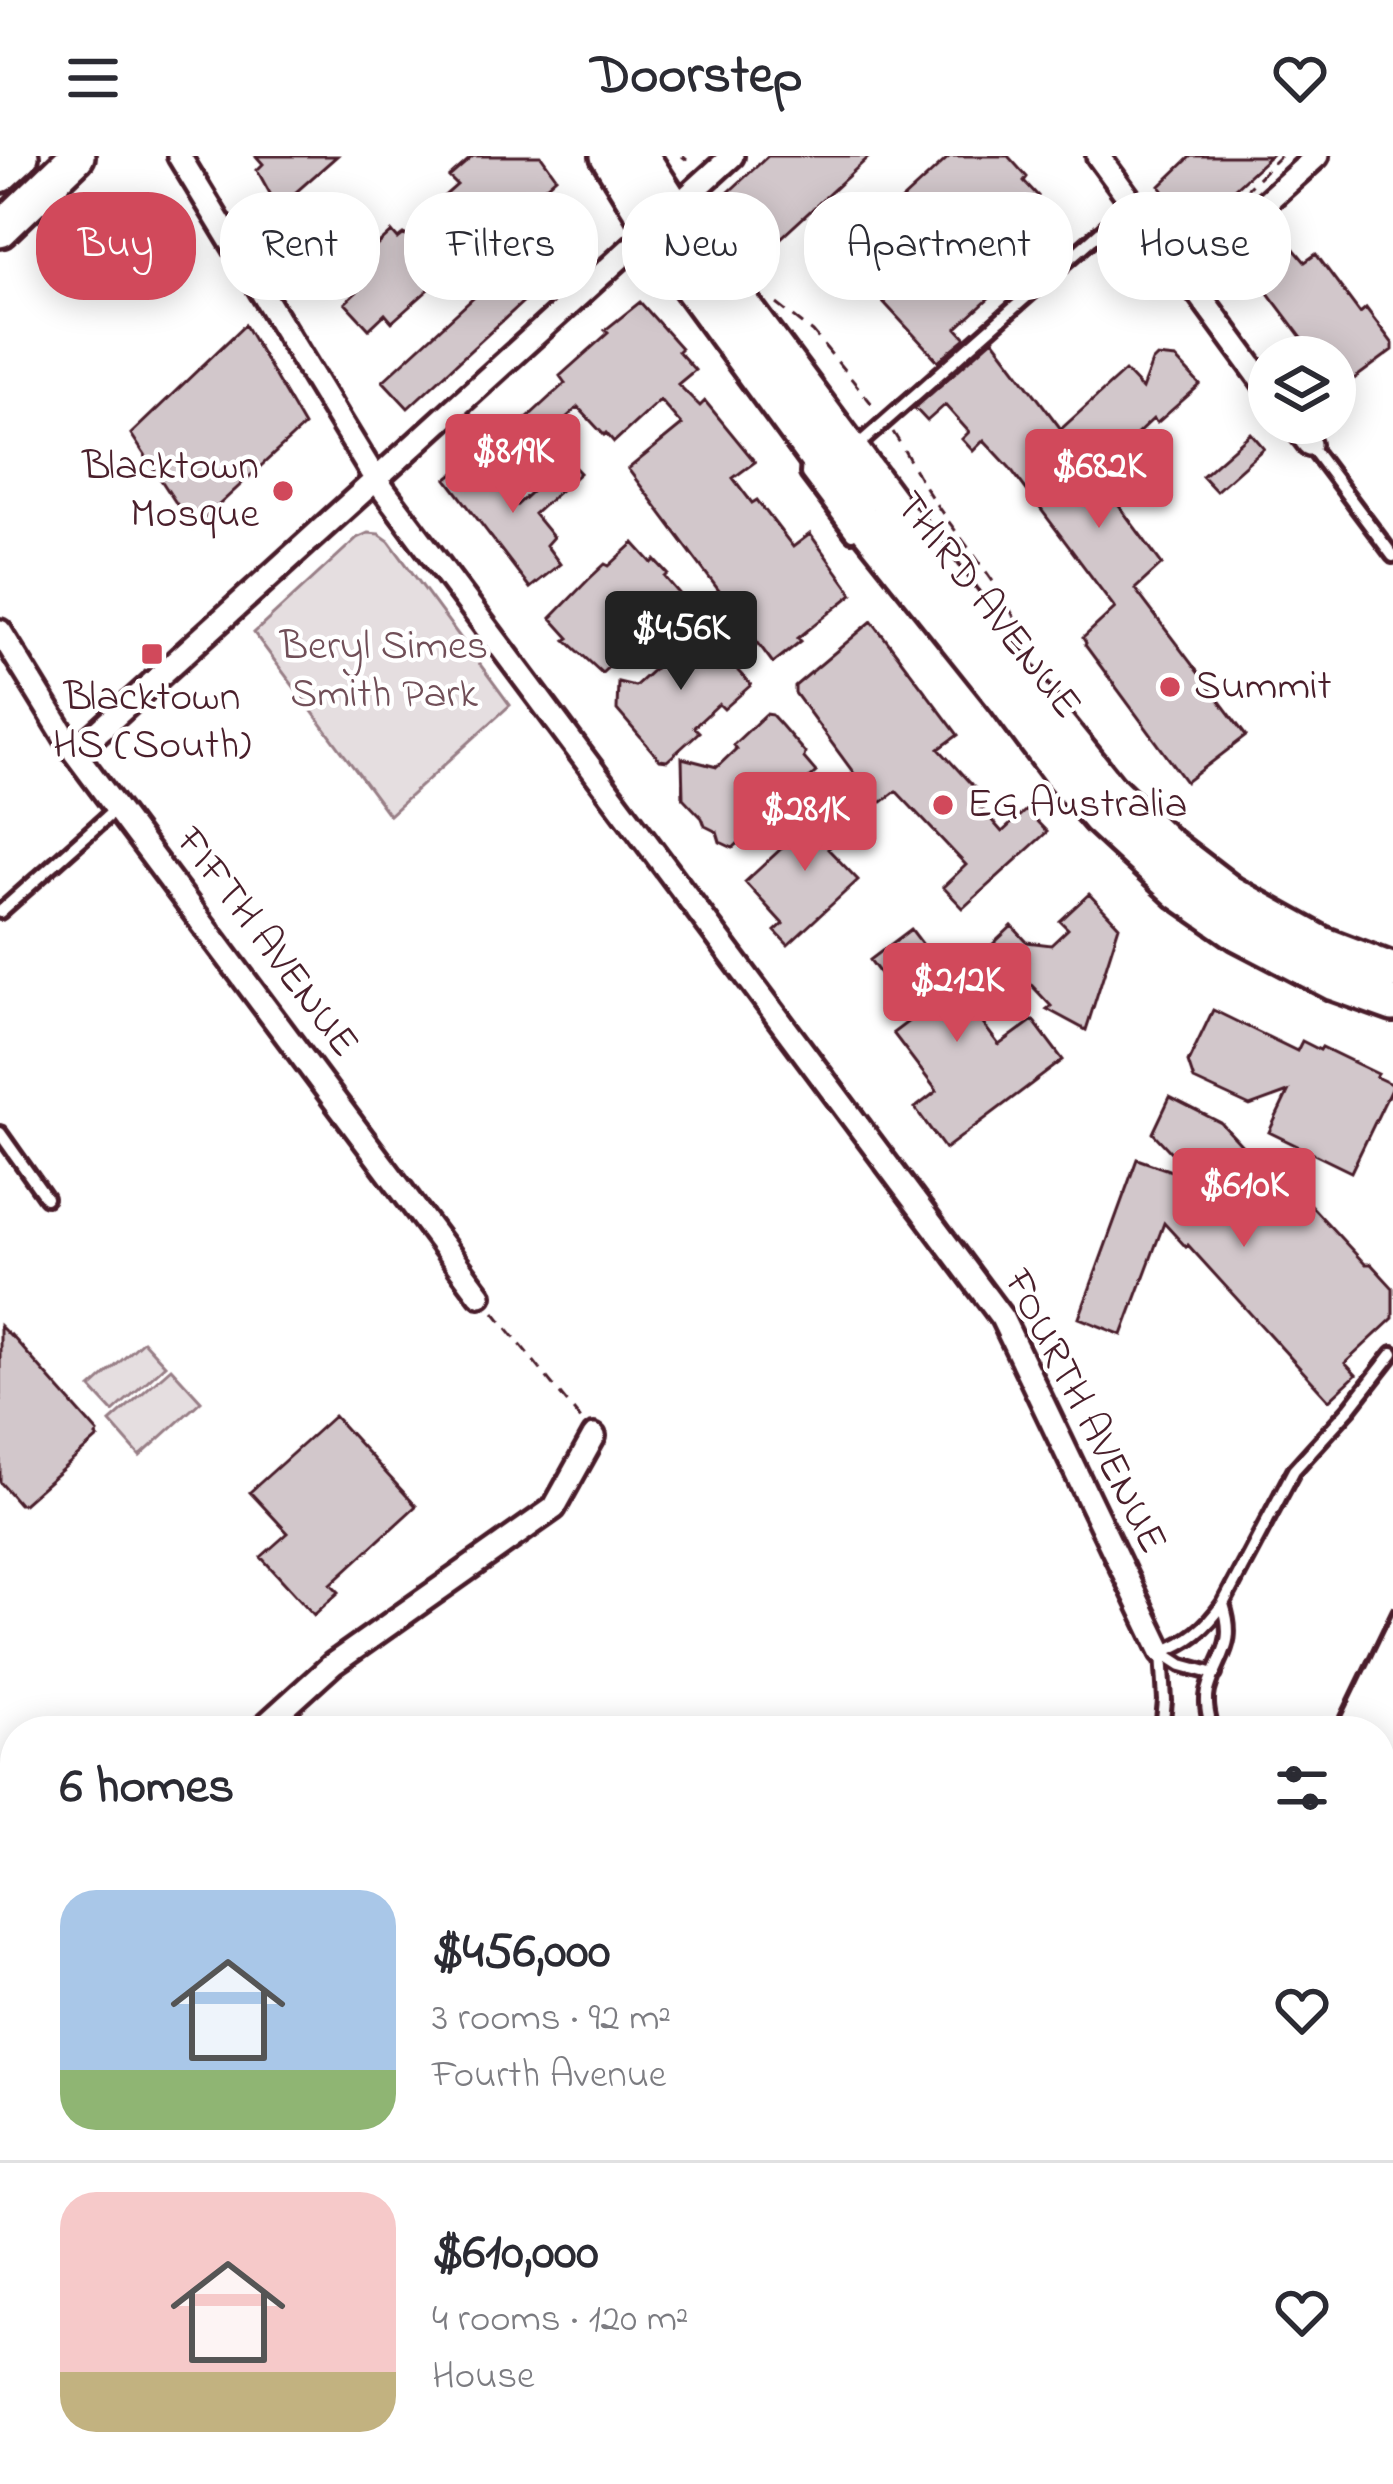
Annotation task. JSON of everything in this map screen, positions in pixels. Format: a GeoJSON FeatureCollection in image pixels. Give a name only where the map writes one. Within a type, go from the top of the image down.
{"type":"FeatureCollection","features":[{"type":"Feature","properties":{"kind":"main road"},"geometry":{"type":"LineString","coordinates":[[0,175],[21,156]]}},
{"type":"Feature","properties":{"kind":"main road"},"geometry":{"type":"LineString","coordinates":[[0,230],[77,156]]}},
{"type":"Feature","properties":{"kind":"main road","name":"THIRD AVENUE"},"geometry":{"type":"LineString","coordinates":[[608,156],[638,192]]}},
{"type":"Feature","properties":{"kind":"main road","name":"THIRD AVENUE"},"geometry":{"type":"LineString","coordinates":[[641,156],[653,192]]}},
{"type":"Feature","properties":{"kind":"main road","name":"THIRD AVENUE"},"geometry":{"type":"LineString","coordinates":[[714,300],[811,451],[911,584],[1085,802],[1138,857],[1179,892],[1267,950],[1334,983],[1393,1004]]}},
{"type":"Feature","properties":{"kind":"main road","name":"THIRD AVENUE"},"geometry":{"type":"LineString","coordinates":[[728,300],[852,451],[1084,761],[1135,817],[1195,868],[1262,912],[1322,944],[1393,971]]}},
{"type":"Feature","properties":{"kind":"street","name":"FOURTH AVENUE"},"geometry":{"type":"LineString","coordinates":[[178,156],[376,480],[1002,1318],[1162,1652]]}},
{"type":"Feature","properties":{"kind":"street"},"geometry":{"type":"LineString","coordinates":[[693,192],[732,156]]}},
{"type":"Feature","properties":{"kind":"street"},"geometry":{"type":"LineString","coordinates":[[1098,156],[1125,192]]}},
{"type":"Feature","properties":{"kind":"street"},"geometry":{"type":"LineString","coordinates":[[1277,192],[1317,156]]}},
{"type":"Feature","properties":{"kind":"street"},"geometry":{"type":"LineString","coordinates":[[75,752],[622,256]]}},
{"type":"Feature","properties":{"kind":"street"},"geometry":{"type":"LineString","coordinates":[[1203,300],[1248,360]]}},
{"type":"Feature","properties":{"kind":"street","name":"FIFTH AVENUE"},"geometry":{"type":"LineString","coordinates":[[0,631],[75,752],[480,1295]]}},
{"type":"Feature","properties":{"kind":"street"},"geometry":{"type":"LineString","coordinates":[[276,1716],[333,1664],[554,1508],[594,1436]]}},
{"type":"Feature","properties":{"kind":"lane"},"geometry":{"type":"LineString","coordinates":[[852,451],[1097,235]]}},
{"type":"Feature","properties":{"kind":"lane"},"geometry":{"type":"LineString","coordinates":[[1309,444],[1393,556]]}},
{"type":"Feature","properties":{"kind":"lane"},"geometry":{"type":"LineString","coordinates":[[811,451],[807,474],[857,540]]}},
{"type":"Feature","properties":{"kind":"lane"},"geometry":{"type":"LineString","coordinates":[[943,644],[1005,699]]}},
{"type":"Feature","properties":{"kind":"lane"},"geometry":{"type":"LineString","coordinates":[[0,912],[117,808]]}},
{"type":"Feature","properties":{"kind":"lane"},"geometry":{"type":"LineString","coordinates":[[0,1133],[46,1198]]}},
{"type":"Feature","properties":{"kind":"lane"},"geometry":{"type":"LineString","coordinates":[[1162,1652],[1181,1645],[1210,1622],[1294,1471],[1393,1353]]}},
{"type":"Feature","properties":{"kind":"lane"},"geometry":{"type":"LineString","coordinates":[[1208,1716],[1207,1694],[1230,1637],[1223,1604]]}},
{"type":"Feature","properties":{"kind":"lane"},"geometry":{"type":"LineString","coordinates":[[1162,1652],[1182,1665],[1215,1674]]}},
{"type":"Feature","properties":{"kind":"lane"},"geometry":{"type":"LineString","coordinates":[[1162,1652],[1164,1716]]}},
{"type":"Feature","properties":{"kind":"path"},"geometry":{"type":"LineString","coordinates":[[1244,192],[1280,156]]}},
{"type":"Feature","properties":{"kind":"path"},"geometry":{"type":"LineString","coordinates":[[773,302],[813,332],[886,422],[939,509],[1007,600],[1028,644]]}},
{"type":"Feature","properties":{"kind":"path"},"geometry":{"type":"LineString","coordinates":[[480,1295],[594,1436]]}},
{"type":"Feature","properties":{"kind":"green space","name":"Beryl Simes Smith Park"},"geometry":{"type":"Polygon","coordinates":[[[368,533],[389,541],[510,705],[389,815],[254,633],[368,533]]]}},
{"type":"Feature","properties":{"kind":"green space"},"geometry":{"type":"Polygon","coordinates":[[[143,1341],[165,1365],[113,1412],[91,1388],[143,1341]]]}},
{"type":"Feature","properties":{"kind":"green space"},"geometry":{"type":"Polygon","coordinates":[[[171,1368],[201,1401],[140,1456],[110,1422],[171,1368]]]}},
{"type":"Feature","properties":{"kind":"building"},"geometry":{"type":"Polygon","coordinates":[[[256,156],[337,156],[296,192],[269,192],[257,170],[263,164],[256,156]]]}},
{"type":"Feature","properties":{"kind":"building"},"geometry":{"type":"Polygon","coordinates":[[[473,156],[541,156],[556,177],[539,192],[449,192],[457,185],[449,177],[473,156]]]}},
{"type":"Feature","properties":{"kind":"building"},"geometry":{"type":"Polygon","coordinates":[[[768,156],[870,156],[831,192],[804,192],[804,217],[780,239],[780,192],[729,192],[768,156]]]}},
{"type":"Feature","properties":{"kind":"building"},"geometry":{"type":"Polygon","coordinates":[[[950,156],[1008,156],[1034,192],[911,192],[950,156]]]}},
{"type":"Feature","properties":{"kind":"building"},"geometry":{"type":"Polygon","coordinates":[[[1191,156],[1270,156],[1231,192],[1164,192],[1160,186],[1191,156]]]}},
{"type":"Feature","properties":{"kind":"building"},"geometry":{"type":"Polygon","coordinates":[[[392,232],[398,239],[404,234],[404,300],[417,300],[392,322],[385,314],[369,329],[345,303],[380,300],[380,243],[392,232]]]}},
{"type":"Feature","properties":{"kind":"building"},"geometry":{"type":"Polygon","coordinates":[[[1291,251],[1305,262],[1316,254],[1360,313],[1366,308],[1393,350],[1356,377],[1356,336],[1300,336],[1273,300],[1291,300],[1291,251]]]}},
{"type":"Feature","properties":{"kind":"building"},"geometry":{"type":"Polygon","coordinates":[[[471,300],[525,300],[408,408],[383,381],[471,300]]]}},
{"type":"Feature","properties":{"kind":"building"},"geometry":{"type":"Polygon","coordinates":[[[882,300],[988,300],[957,328],[966,338],[938,361],[882,300]]]}},
{"type":"Feature","properties":{"kind":"building"},"geometry":{"type":"Polygon","coordinates":[[[640,302],[695,370],[678,384],[700,406],[705,401],[755,462],[733,478],[752,503],[757,500],[793,547],[810,534],[853,594],[773,663],[628,469],[682,425],[660,400],[614,442],[578,407],[534,447],[516,428],[565,383],[560,376],[608,333],[605,330],[640,302]]]}},
{"type":"Feature","properties":{"kind":"building"},"geometry":{"type":"Polygon","coordinates":[[[245,325],[304,426],[193,529],[131,434],[245,325]]]}},
{"type":"Feature","properties":{"kind":"building"},"geometry":{"type":"Polygon","coordinates":[[[993,339],[1061,429],[1125,371],[1142,389],[1157,357],[1176,359],[1200,385],[1157,423],[1153,419],[1112,458],[1116,463],[1099,479],[1162,564],[1135,589],[1246,736],[1186,782],[1085,645],[1083,638],[1115,608],[984,440],[973,451],[962,439],[969,432],[945,405],[927,421],[915,408],[993,339]]]}},
{"type":"Feature","properties":{"kind":"building"},"geometry":{"type":"Polygon","coordinates":[[[1248,436],[1248,444],[1264,448],[1216,491],[1202,476],[1248,436]]]}},
{"type":"Feature","properties":{"kind":"building"},"geometry":{"type":"Polygon","coordinates":[[[478,455],[517,505],[567,459],[580,473],[534,514],[553,537],[546,545],[560,564],[530,588],[447,479],[478,455]]]}},
{"type":"Feature","properties":{"kind":"building"},"geometry":{"type":"Polygon","coordinates":[[[634,543],[668,574],[665,577],[683,598],[668,612],[665,609],[602,673],[566,640],[569,638],[551,618],[605,564],[609,566],[634,543]]]}},
{"type":"Feature","properties":{"kind":"building"},"geometry":{"type":"Polygon","coordinates":[[[872,621],[958,735],[939,749],[981,795],[975,801],[1002,832],[1026,810],[1047,832],[963,908],[943,887],[966,865],[896,791],[875,802],[795,693],[795,686],[872,621]]]}},
{"type":"Feature","properties":{"kind":"building"},"geometry":{"type":"Polygon","coordinates":[[[696,624],[717,638],[751,685],[724,709],[719,704],[694,727],[699,732],[667,761],[660,760],[617,710],[618,682],[635,686],[696,624]]]}},
{"type":"Feature","properties":{"kind":"building"},"geometry":{"type":"Polygon","coordinates":[[[766,714],[782,726],[816,772],[795,791],[790,786],[733,848],[720,842],[717,832],[705,826],[683,798],[682,758],[717,767],[766,714]]]}},
{"type":"Feature","properties":{"kind":"building"},"geometry":{"type":"Polygon","coordinates":[[[833,801],[855,824],[828,849],[858,880],[788,945],[775,931],[783,924],[745,882],[833,801]]]}},
{"type":"Feature","properties":{"kind":"building"},"geometry":{"type":"Polygon","coordinates":[[[1089,894],[1119,926],[1086,1030],[1047,1009],[1051,1006],[993,944],[1012,926],[1027,942],[1051,945],[1068,929],[1060,921],[1089,894]]]}},
{"type":"Feature","properties":{"kind":"building"},"geometry":{"type":"Polygon","coordinates":[[[911,929],[999,1045],[1033,1020],[1063,1060],[945,1149],[915,1108],[937,1091],[893,1033],[913,1018],[870,960],[911,929]]]}},
{"type":"Feature","properties":{"kind":"building"},"geometry":{"type":"Polygon","coordinates":[[[1213,1010],[1297,1051],[1302,1041],[1322,1047],[1393,1085],[1351,1172],[1269,1132],[1288,1092],[1250,1106],[1194,1080],[1188,1062],[1213,1010]]]}},
{"type":"Feature","properties":{"kind":"building"},"geometry":{"type":"Polygon","coordinates":[[[1170,1097],[1221,1123],[1276,1182],[1290,1183],[1393,1288],[1393,1318],[1345,1363],[1356,1375],[1329,1400],[1164,1223],[1122,1335],[1079,1318],[1137,1159],[1197,1180],[1153,1133],[1170,1097]]]}},
{"type":"Feature","properties":{"kind":"building"},"geometry":{"type":"Polygon","coordinates":[[[0,1326],[98,1433],[98,1438],[23,1504],[0,1482],[0,1326]]]}},
{"type":"Feature","properties":{"kind":"building"},"geometry":{"type":"Polygon","coordinates":[[[334,1416],[416,1506],[331,1584],[339,1592],[314,1615],[261,1557],[288,1533],[250,1492],[334,1416]]]}},
{"type":"Feature","properties":{"kind":"railway"},"geometry":{"type":"LineString","coordinates":[[1341,1716],[1393,1609]]}},
{"type":"Feature","properties":{"kind":"place","name":"Blacktown Mosque"},"geometry":{"type":"Point","coordinates":[283,491]}},
{"type":"Feature","properties":{"kind":"place","name":"Blacktown HS (South)"},"geometry":{"type":"Point","coordinates":[152,654]}},
{"type":"Feature","properties":{"kind":"place","name":"Summit"},"geometry":{"type":"Point","coordinates":[1170,687]}},
{"type":"Feature","properties":{"kind":"place","name":"EG Australia"},"geometry":{"type":"Point","coordinates":[943,805]}}]}
